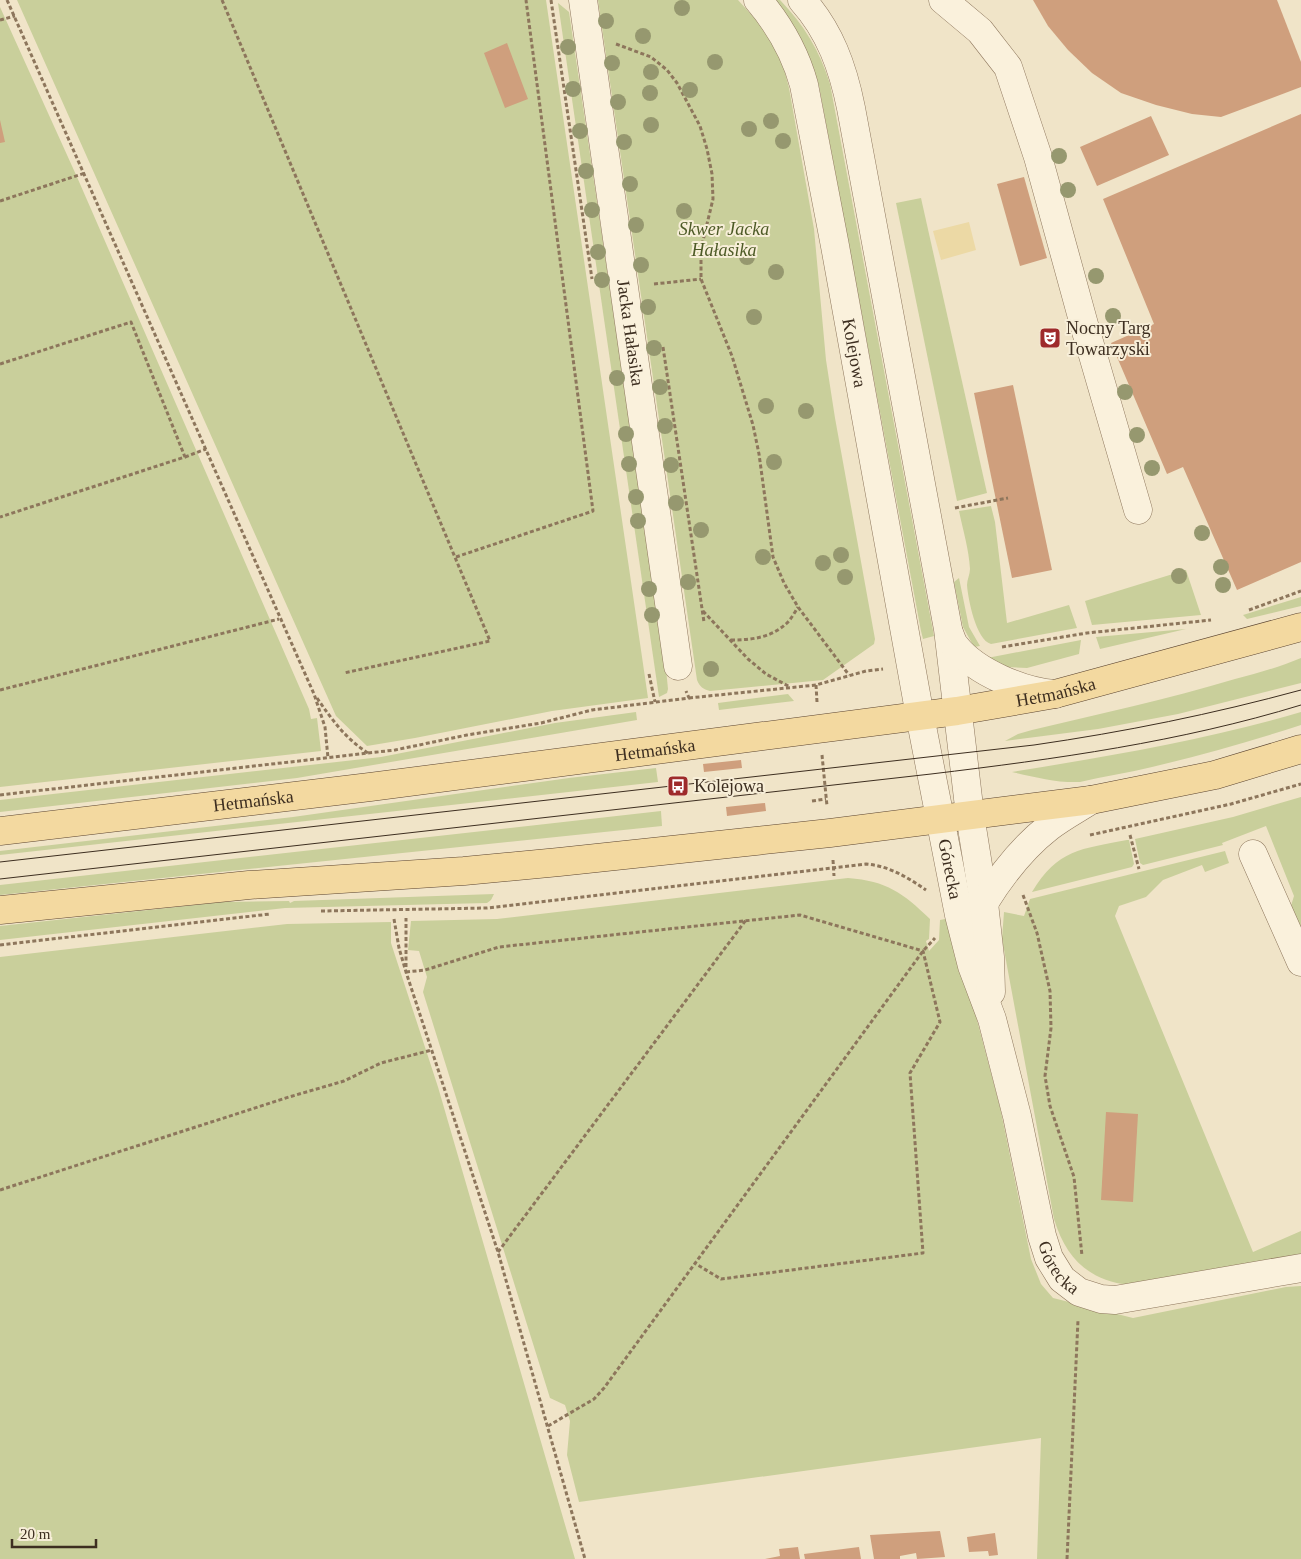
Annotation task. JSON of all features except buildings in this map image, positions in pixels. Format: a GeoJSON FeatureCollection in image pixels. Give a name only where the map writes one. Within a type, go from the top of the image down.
{"type":"FeatureCollection","features":[{"type":"Feature","properties":{"kind":"main road","name":"Hetmańska"},"geometry":{"type":"LineString","coordinates":[[0,831],[350,789],[920,716],[1055,694],[1301,627]]}},
{"type":"Feature","properties":{"kind":"main road"},"geometry":{"type":"LineString","coordinates":[[0,910],[249,885],[541,864],[830,833],[1091,800],[1215,774],[1301,749]]}},
{"type":"Feature","properties":{"kind":"street","name":"Jacka Hałasika"},"geometry":{"type":"LineString","coordinates":[[583,0],[678,666]]}},
{"type":"Feature","properties":{"kind":"street","name":"Kolejowa"},"geometry":{"type":"LineString","coordinates":[[758,0],[784,34],[804,85],[920,716]]}},
{"type":"Feature","properties":{"kind":"street"},"geometry":{"type":"LineString","coordinates":[[802,0],[816,18],[834,48],[846,82],[948,629],[957,710]]}},
{"type":"Feature","properties":{"kind":"street"},"geometry":{"type":"LineString","coordinates":[[943,0],[980,31],[1008,67],[1038,157],[1138,510]]}},
{"type":"Feature","properties":{"kind":"street"},"geometry":{"type":"LineString","coordinates":[[948,629],[954,645],[980,667],[1003,679],[1034,691],[1055,694]]}},
{"type":"Feature","properties":{"kind":"street","name":"Górecka"},"geometry":{"type":"LineString","coordinates":[[957,710],[970,815],[984,902],[990,956],[992,1019]]}},
{"type":"Feature","properties":{"kind":"street","name":"Górecka"},"geometry":{"type":"LineString","coordinates":[[920,716],[954,892],[972,966],[992,1019],[1017,1116],[1045,1247],[1055,1270],[1070,1286],[1079,1292],[1101,1299],[1128,1299],[1301,1268]]}},
{"type":"Feature","properties":{"kind":"street"},"geometry":{"type":"LineString","coordinates":[[984,902],[1013,862],[1035,838],[1091,800]]}},
{"type":"Feature","properties":{"kind":"street"},"geometry":{"type":"LineString","coordinates":[[1253,854],[1301,962]]}},
{"type":"Feature","properties":{"kind":"path"},"geometry":{"type":"LineString","coordinates":[[8,0],[314,694],[325,727],[328,758]]}},
{"type":"Feature","properties":{"kind":"path"},"geometry":{"type":"LineString","coordinates":[[222,0],[490,641],[344,673]]}},
{"type":"Feature","properties":{"kind":"path"},"geometry":{"type":"LineString","coordinates":[[456,556],[593,511],[526,0]]}},
{"type":"Feature","properties":{"kind":"path"},"geometry":{"type":"LineString","coordinates":[[0,20],[15,16]]}},
{"type":"Feature","properties":{"kind":"path"},"geometry":{"type":"LineString","coordinates":[[588,33],[650,58],[667,70],[677,83],[700,126],[712,174],[712,199],[701,249],[701,279],[732,356],[753,425],[759,454],[773,557],[784,583],[798,607],[849,675]]}},
{"type":"Feature","properties":{"kind":"path"},"geometry":{"type":"LineString","coordinates":[[0,201],[85,174]]}},
{"type":"Feature","properties":{"kind":"path"},"geometry":{"type":"LineString","coordinates":[[654,284],[701,279]]}},
{"type":"Feature","properties":{"kind":"path"},"geometry":{"type":"LineString","coordinates":[[0,364],[131,322],[184,457]]}},
{"type":"Feature","properties":{"kind":"path"},"geometry":{"type":"LineString","coordinates":[[0,517],[206,449]]}},
{"type":"Feature","properties":{"kind":"path"},"geometry":{"type":"LineString","coordinates":[[955,508],[1008,498]]}},
{"type":"Feature","properties":{"kind":"path"},"geometry":{"type":"LineString","coordinates":[[667,582],[686,600],[702,610],[748,659],[766,674],[790,688]]}},
{"type":"Feature","properties":{"kind":"path"},"geometry":{"type":"LineString","coordinates":[[1243,612],[1301,591]]}},
{"type":"Feature","properties":{"kind":"path"},"geometry":{"type":"LineString","coordinates":[[730,640],[752,640],[772,633],[787,623],[798,607]]}},
{"type":"Feature","properties":{"kind":"path"},"geometry":{"type":"LineString","coordinates":[[0,690],[280,619]]}},
{"type":"Feature","properties":{"kind":"path"},"geometry":{"type":"LineString","coordinates":[[964,655],[1087,633],[1213,620]]}},
{"type":"Feature","properties":{"kind":"path"},"geometry":{"type":"LineString","coordinates":[[678,666],[689,698]]}},
{"type":"Feature","properties":{"kind":"path"},"geometry":{"type":"LineString","coordinates":[[0,795],[395,750],[467,735],[541,723],[592,710],[816,685],[866,671],[910,666]]}},
{"type":"Feature","properties":{"kind":"path"},"geometry":{"type":"LineString","coordinates":[[816,685],[834,876]]}},
{"type":"Feature","properties":{"kind":"path"},"geometry":{"type":"LineString","coordinates":[[314,694],[337,726],[355,745],[368,753]]}},
{"type":"Feature","properties":{"kind":"path"},"geometry":{"type":"LineString","coordinates":[[1084,836],[1231,804],[1301,784]]}},
{"type":"Feature","properties":{"kind":"path"},"geometry":{"type":"LineString","coordinates":[[812,801],[827,799]]}},
{"type":"Feature","properties":{"kind":"path"},"geometry":{"type":"LineString","coordinates":[[1130,835],[1139,869]]}},
{"type":"Feature","properties":{"kind":"path"},"geometry":{"type":"LineString","coordinates":[[314,911],[487,908],[866,864],[879,865],[894,871],[935,895],[954,892]]}},
{"type":"Feature","properties":{"kind":"path"},"geometry":{"type":"LineString","coordinates":[[1023,895],[1038,933],[1050,990],[1051,1028],[1045,1076],[1050,1106],[1074,1178],[1082,1257],[1067,1559]]}},
{"type":"Feature","properties":{"kind":"path"},"geometry":{"type":"LineString","coordinates":[[0,945],[270,914]]}},
{"type":"Feature","properties":{"kind":"path"},"geometry":{"type":"LineString","coordinates":[[406,972],[424,970],[499,947],[800,915],[923,951]]}},
{"type":"Feature","properties":{"kind":"path"},"geometry":{"type":"LineString","coordinates":[[406,918],[406,972]]}},
{"type":"Feature","properties":{"kind":"path"},"geometry":{"type":"LineString","coordinates":[[394,919],[399,948],[406,972],[498,1252],[585,1559]]}},
{"type":"Feature","properties":{"kind":"path"},"geometry":{"type":"LineString","coordinates":[[498,1252],[746,920]]}},
{"type":"Feature","properties":{"kind":"path"},"geometry":{"type":"LineString","coordinates":[[548,1426],[594,1399],[604,1388],[923,951],[934,940]]}},
{"type":"Feature","properties":{"kind":"path"},"geometry":{"type":"LineString","coordinates":[[696,1264],[721,1279],[923,1253],[910,1073],[940,1022],[923,951]]}},
{"type":"Feature","properties":{"kind":"path"},"geometry":{"type":"LineString","coordinates":[[0,1190],[344,1081],[381,1063],[432,1050]]}},
{"type":"Feature","properties":{"kind":"green space"},"geometry":{"type":"Polygon","coordinates":[[[17,0],[546,0],[648,698],[552,711],[367,746],[336,716],[17,0]]]}},
{"type":"Feature","properties":{"kind":"green space","name":"Skwer Jacka Hałasika"},"geometry":{"type":"Polygon","coordinates":[[[598,0],[738,0],[759,23],[783,65],[789,88],[814,229],[826,360],[875,639],[874,644],[823,680],[710,691],[702,687],[697,680],[598,0]]]}},
{"type":"Feature","properties":{"kind":"green space"},"geometry":{"type":"Polygon","coordinates":[[[773,0],[780,0],[804,29],[821,60],[830,84],[934,636],[923,639],[819,86],[811,62],[800,41],[773,0]]]}},
{"type":"Feature","properties":{"kind":"green space"},"geometry":{"type":"Polygon","coordinates":[[[558,3],[569,12],[666,669],[667,693],[659,697],[558,3]]]}},
{"type":"Feature","properties":{"kind":"green space"},"geometry":{"type":"Polygon","coordinates":[[[0,7],[77,177],[309,709],[311,719],[317,718],[321,751],[0,787],[0,7]]]}},
{"type":"Feature","properties":{"kind":"green space"},"geometry":{"type":"Polygon","coordinates":[[[921,198],[987,493],[957,501],[896,203],[921,198]]]}},
{"type":"Feature","properties":{"kind":"green space"},"geometry":{"type":"Polygon","coordinates":[[[991,506],[995,522],[1007,623],[1069,605],[1077,628],[991,644],[981,635],[969,600],[967,585],[970,571],[969,562],[959,511],[991,506]]]}},
{"type":"Feature","properties":{"kind":"green space"},"geometry":{"type":"Polygon","coordinates":[[[1186,570],[1201,615],[1092,625],[1085,601],[1186,570]]]}},
{"type":"Feature","properties":{"kind":"green space"},"geometry":{"type":"Polygon","coordinates":[[[959,578],[969,627],[980,646],[974,647],[963,627],[954,582],[959,578]]]}},
{"type":"Feature","properties":{"kind":"green space"},"geometry":{"type":"Polygon","coordinates":[[[1301,597],[1301,606],[1247,619],[1243,615],[1301,597]]]}},
{"type":"Feature","properties":{"kind":"green space"},"geometry":{"type":"Polygon","coordinates":[[[1186,629],[1100,649],[1096,637],[1186,629]]]}},
{"type":"Feature","properties":{"kind":"green space"},"geometry":{"type":"Polygon","coordinates":[[[1081,640],[1079,654],[1027,668],[1007,667],[987,658],[1081,640]]]}},
{"type":"Feature","properties":{"kind":"green space"},"geometry":{"type":"Polygon","coordinates":[[[1301,658],[1301,683],[1178,714],[1098,729],[1005,741],[1018,734],[1032,730],[1185,693],[1269,670],[1301,658]]]}},
{"type":"Feature","properties":{"kind":"green space"},"geometry":{"type":"Polygon","coordinates":[[[788,694],[794,701],[719,710],[718,703],[788,694]]]}},
{"type":"Feature","properties":{"kind":"green space"},"geometry":{"type":"Polygon","coordinates":[[[636,712],[637,720],[297,778],[0,812],[0,800],[381,757],[555,723],[636,712]]]}},
{"type":"Feature","properties":{"kind":"green space"},"geometry":{"type":"Polygon","coordinates":[[[1301,712],[1301,725],[1227,748],[1134,771],[1080,782],[1054,781],[1012,772],[1193,739],[1301,712]]]}},
{"type":"Feature","properties":{"kind":"green space"},"geometry":{"type":"Polygon","coordinates":[[[656,768],[658,782],[0,855],[0,851],[293,817],[569,778],[656,768]]]}},
{"type":"Feature","properties":{"kind":"green space"},"geometry":{"type":"Polygon","coordinates":[[[1301,797],[1301,936],[1290,909],[1294,896],[1266,826],[1222,843],[1223,845],[1143,865],[1140,863],[1135,839],[1233,817],[1301,797]]]}},
{"type":"Feature","properties":{"kind":"green space"},"geometry":{"type":"Polygon","coordinates":[[[661,811],[662,826],[0,895],[0,885],[661,811]]]}},
{"type":"Feature","properties":{"kind":"green space"},"geometry":{"type":"Polygon","coordinates":[[[1129,840],[1134,864],[1132,867],[1032,892],[1051,867],[1072,853],[1129,840]]]}},
{"type":"Feature","properties":{"kind":"green space"},"geometry":{"type":"Polygon","coordinates":[[[1225,851],[1229,863],[1205,872],[1202,865],[1163,880],[1146,897],[1119,906],[1115,916],[1253,1252],[1301,1231],[1301,1255],[1129,1285],[1114,1282],[1090,1272],[1072,1256],[1059,1233],[1054,1219],[1002,939],[1004,912],[1024,916],[1030,899],[1225,851]]]}},
{"type":"Feature","properties":{"kind":"green space"},"geometry":{"type":"Polygon","coordinates":[[[848,878],[873,882],[894,890],[930,919],[929,939],[926,941],[929,951],[939,940],[940,920],[950,918],[1000,1107],[1031,1259],[1041,1284],[1053,1298],[1133,1318],[1286,1287],[1301,1286],[1301,1559],[1037,1559],[1041,1438],[579,1502],[567,1455],[570,1421],[565,1405],[550,1398],[423,992],[427,977],[419,951],[408,950],[411,921],[497,919],[848,878]]]}},
{"type":"Feature","properties":{"kind":"green space"},"geometry":{"type":"Polygon","coordinates":[[[494,894],[487,903],[285,908],[0,940],[0,926],[223,902],[289,901],[290,903],[294,901],[494,894]]]}},
{"type":"Feature","properties":{"kind":"green space"},"geometry":{"type":"Polygon","coordinates":[[[391,922],[391,943],[438,1087],[575,1559],[0,1559],[0,957],[287,924],[391,922]]]}},
{"type":"Feature","properties":{"kind":"sand"},"geometry":{"type":"Polygon","coordinates":[[[969,222],[976,250],[941,260],[933,231],[969,222]]]}},
{"type":"Feature","properties":{"kind":"tram line"},"geometry":{"type":"LineString","coordinates":[[0,862],[1034,745],[1168,722],[1301,690]]}},
{"type":"Feature","properties":{"kind":"tram line"},"geometry":{"type":"LineString","coordinates":[[0,879],[1025,762],[1164,739],[1255,718],[1301,705]]}},
{"type":"Feature","properties":{"kind":"place","name":"Nocny Targ Towarzyski"},"geometry":{"type":"Point","coordinates":[1050,338]}},
{"type":"Feature","properties":{"kind":"place","name":"Kolejowa"},"geometry":{"type":"Point","coordinates":[678,786]}}]}
